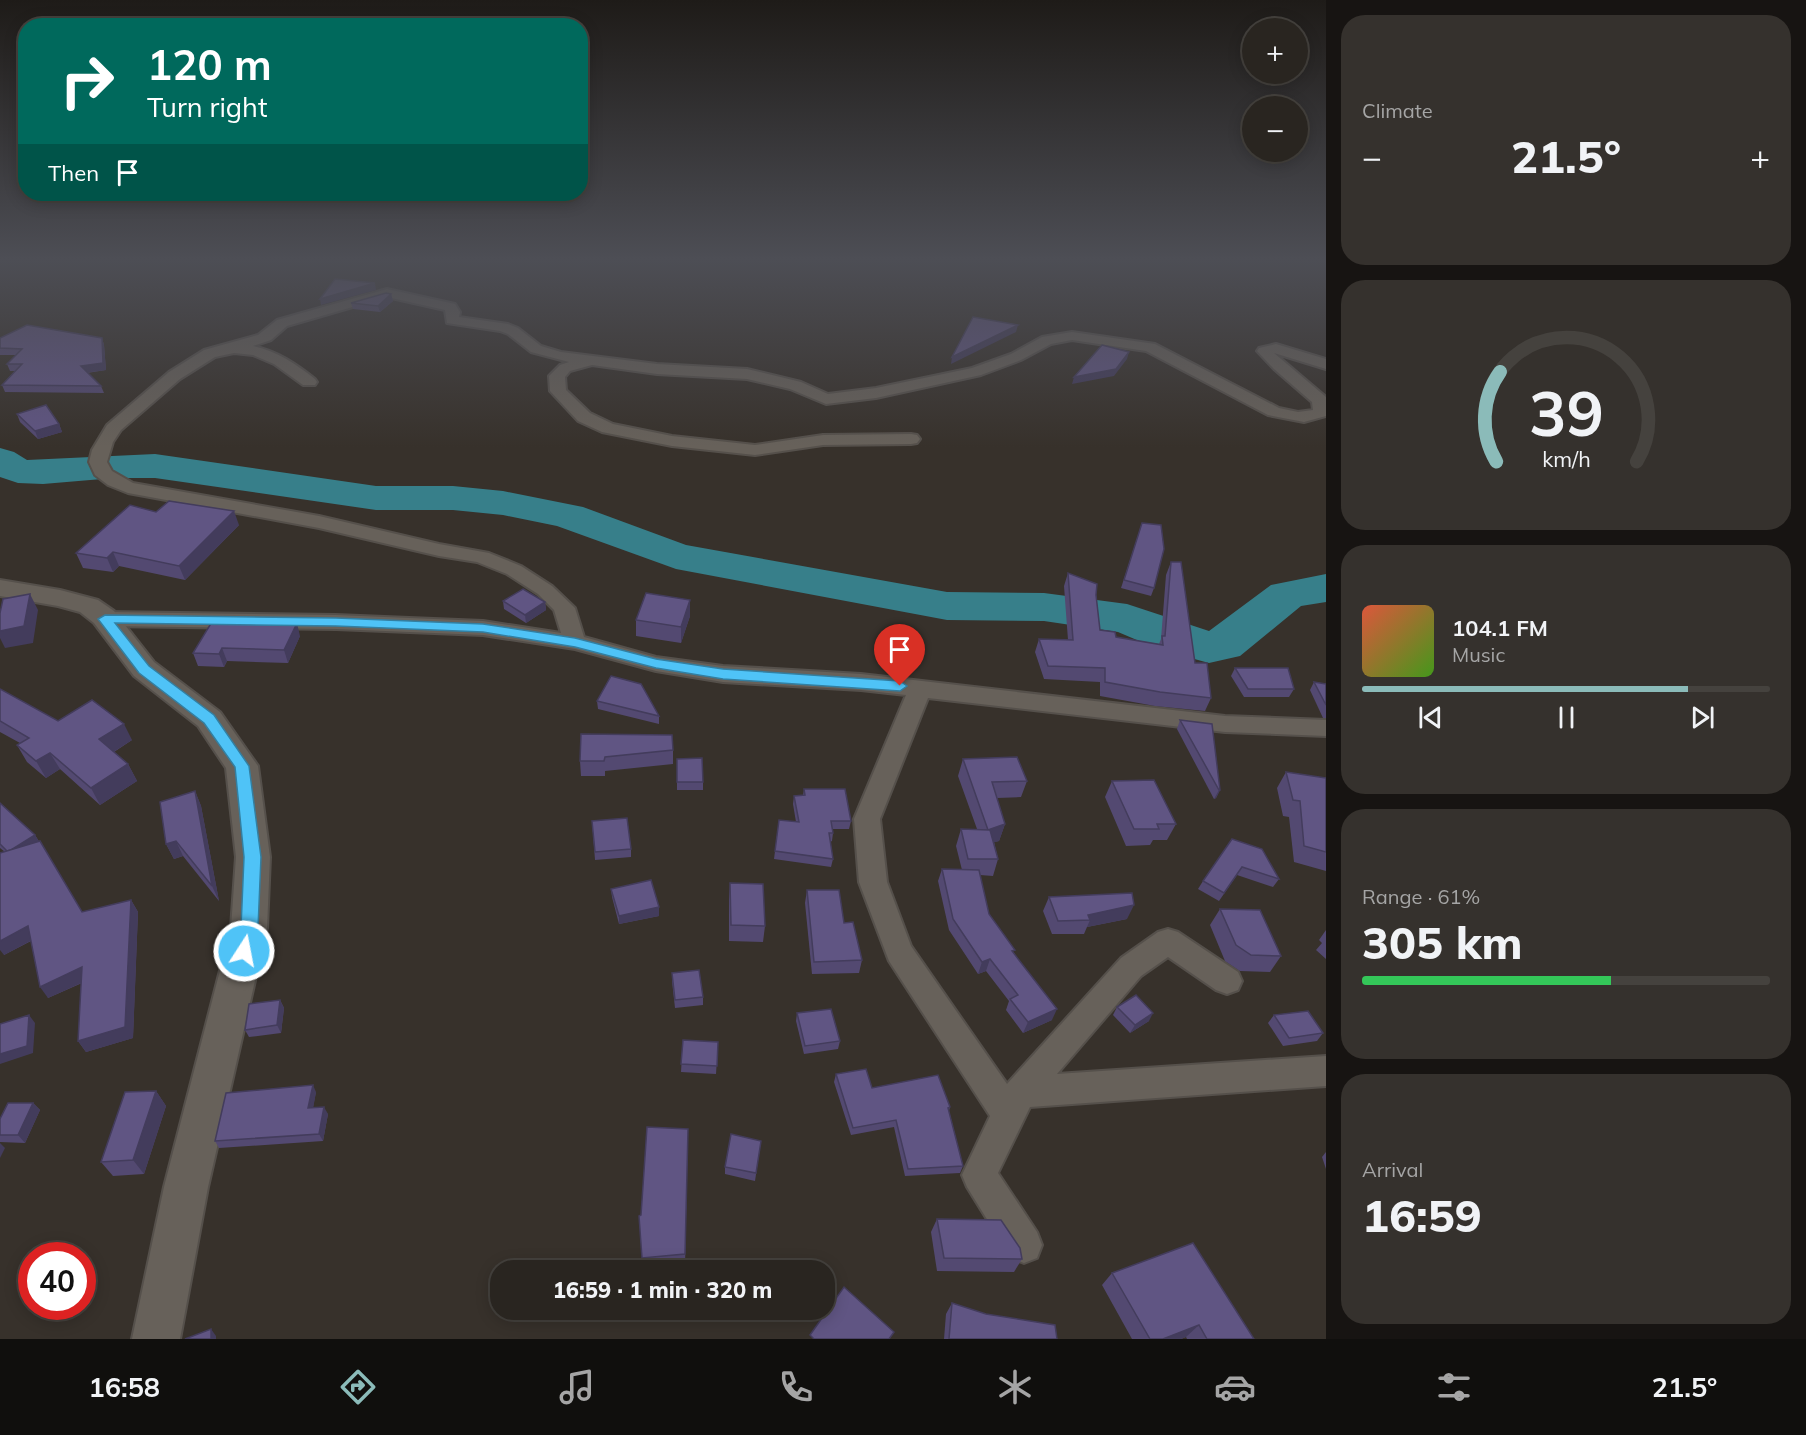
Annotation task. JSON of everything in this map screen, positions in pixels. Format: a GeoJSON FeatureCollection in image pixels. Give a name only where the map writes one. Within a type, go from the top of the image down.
{"type":"FeatureCollection","features":[{"type":"Feature","properties":{"kind":"street"},"geometry":{"type":"LineString","coordinates":[[284,322],[273,327],[262,339],[244,342],[208,354],[175,376],[109,432],[98,460],[99,467],[106,476],[128,488],[319,522],[439,550],[482,557],[514,570],[545,590],[564,608],[575,642]]}},
{"type":"Feature","properties":{"kind":"street"},"geometry":{"type":"LineString","coordinates":[[470,322],[503,327],[544,352],[666,369],[747,374],[795,385],[826,399],[876,393],[976,372],[1016,357],[1047,339],[1072,336],[1150,347],[1274,412],[1293,416],[1314,416],[1321,412],[1320,400],[1264,351],[1276,348],[1326,364]]}},
{"type":"Feature","properties":{"kind":"street"},"geometry":{"type":"LineString","coordinates":[[228,349],[248,349],[269,355],[291,367],[309,382]]}},
{"type":"Feature","properties":{"kind":"street"},"geometry":{"type":"LineString","coordinates":[[590,360],[565,368],[557,376],[558,391],[584,417],[608,428],[672,441],[755,450],[823,440],[911,439]]}},
{"type":"Feature","properties":{"kind":"street"},"geometry":{"type":"LineString","coordinates":[[0,588],[60,598],[89,606],[105,619],[144,669],[209,719],[242,766],[253,857],[249,928],[186,1187],[156,1339]]}},
{"type":"Feature","properties":{"kind":"street"},"geometry":{"type":"LineString","coordinates":[[105,619],[483,628],[575,642],[656,664],[723,674],[920,688],[1225,724],[1326,728]]}},
{"type":"Feature","properties":{"kind":"street"},"geometry":{"type":"LineString","coordinates":[[920,688],[867,819],[873,882],[898,952],[1014,1103]]}},
{"type":"Feature","properties":{"kind":"street"},"geometry":{"type":"LineString","coordinates":[[1024,1245],[979,1175],[1014,1103],[1131,968],[1168,942],[1227,981]]}},
{"type":"Feature","properties":{"kind":"street"},"geometry":{"type":"LineString","coordinates":[[1014,1103],[1326,1071]]}},
{"type":"Feature","properties":{"kind":"building"},"geometry":{"type":"Polygon","coordinates":[[[970,322],[1018,325],[952,357],[970,322]]]}},
{"type":"Feature","properties":{"kind":"building"},"geometry":{"type":"Polygon","coordinates":[[[27,325],[102,338],[103,363],[81,366],[101,386],[2,385],[22,364],[7,364],[22,349],[0,348],[0,338],[27,325]]]}},
{"type":"Feature","properties":{"kind":"building"},"geometry":{"type":"Polygon","coordinates":[[[1102,345],[1129,352],[1116,369],[1074,377],[1102,345]]]}},
{"type":"Feature","properties":{"kind":"building"},"geometry":{"type":"Polygon","coordinates":[[[46,405],[59,424],[35,431],[17,414],[46,405]]]}},
{"type":"Feature","properties":{"kind":"building"},"geometry":{"type":"Polygon","coordinates":[[[169,501],[234,511],[179,566],[113,552],[107,558],[76,553],[130,505],[156,512],[169,501]]]}},
{"type":"Feature","properties":{"kind":"building"},"geometry":{"type":"Polygon","coordinates":[[[1142,523],[1161,525],[1164,549],[1154,588],[1124,580],[1142,523]]]}},
{"type":"Feature","properties":{"kind":"building"},"geometry":{"type":"Polygon","coordinates":[[[1171,562],[1181,562],[1195,663],[1207,663],[1211,698],[1105,682],[1105,668],[1048,666],[1039,639],[1073,640],[1068,573],[1097,584],[1100,630],[1115,632],[1116,637],[1163,645],[1162,636],[1165,636],[1171,562]]]}},
{"type":"Feature","properties":{"kind":"building"},"geometry":{"type":"Polygon","coordinates":[[[523,589],[545,602],[525,615],[503,601],[523,589]]]}},
{"type":"Feature","properties":{"kind":"building"},"geometry":{"type":"Polygon","coordinates":[[[646,593],[690,600],[681,627],[636,620],[646,593]]]}},
{"type":"Feature","properties":{"kind":"building"},"geometry":{"type":"Polygon","coordinates":[[[30,594],[24,626],[0,631],[3,599],[30,594]]]}},
{"type":"Feature","properties":{"kind":"building"},"geometry":{"type":"Polygon","coordinates":[[[213,620],[297,623],[284,650],[222,648],[219,654],[193,653],[213,620]]]}},
{"type":"Feature","properties":{"kind":"building"},"geometry":{"type":"Polygon","coordinates":[[[1235,668],[1288,668],[1294,689],[1248,689],[1235,668]]]}},
{"type":"Feature","properties":{"kind":"building"},"geometry":{"type":"Polygon","coordinates":[[[611,676],[641,684],[659,716],[597,701],[611,676]]]}},
{"type":"Feature","properties":{"kind":"building"},"geometry":{"type":"Polygon","coordinates":[[[1314,682],[1326,684],[1326,705],[1314,682]]]}},
{"type":"Feature","properties":{"kind":"building"},"geometry":{"type":"Polygon","coordinates":[[[0,689],[58,721],[92,700],[124,724],[99,739],[128,764],[91,788],[50,753],[36,761],[17,745],[29,738],[0,721],[0,689]]]}},
{"type":"Feature","properties":{"kind":"building"},"geometry":{"type":"Polygon","coordinates":[[[1180,720],[1212,724],[1220,790],[1219,790],[1180,720]]]}},
{"type":"Feature","properties":{"kind":"building"},"geometry":{"type":"Polygon","coordinates":[[[581,734],[672,735],[673,750],[605,757],[604,761],[580,761],[581,734]]]}},
{"type":"Feature","properties":{"kind":"building"},"geometry":{"type":"Polygon","coordinates":[[[1017,757],[1027,781],[992,782],[1005,824],[988,830],[963,759],[1017,757]]]}},
{"type":"Feature","properties":{"kind":"building"},"geometry":{"type":"Polygon","coordinates":[[[702,758],[703,782],[677,782],[677,759],[702,758]]]}},
{"type":"Feature","properties":{"kind":"building"},"geometry":{"type":"Polygon","coordinates":[[[1286,772],[1326,778],[1326,852],[1304,846],[1300,801],[1293,800],[1286,772]]]}},
{"type":"Feature","properties":{"kind":"building"},"geometry":{"type":"Polygon","coordinates":[[[1154,780],[1176,824],[1157,824],[1159,829],[1134,829],[1112,781],[1154,780]]]}},
{"type":"Feature","properties":{"kind":"building"},"geometry":{"type":"Polygon","coordinates":[[[804,789],[845,789],[851,821],[831,821],[833,833],[829,833],[833,859],[775,851],[779,820],[799,822],[794,796],[805,795],[804,789]]]}},
{"type":"Feature","properties":{"kind":"building"},"geometry":{"type":"Polygon","coordinates":[[[195,791],[212,886],[176,841],[166,844],[160,802],[195,791]]]}},
{"type":"Feature","properties":{"kind":"building"},"geometry":{"type":"Polygon","coordinates":[[[0,803],[35,835],[7,851],[0,844],[0,803]]]}},
{"type":"Feature","properties":{"kind":"building"},"geometry":{"type":"Polygon","coordinates":[[[627,818],[631,849],[595,852],[592,821],[627,818]]]}},
{"type":"Feature","properties":{"kind":"building"},"geometry":{"type":"Polygon","coordinates":[[[961,829],[990,830],[998,859],[968,859],[961,829]]]}},
{"type":"Feature","properties":{"kind":"building"},"geometry":{"type":"Polygon","coordinates":[[[1232,839],[1262,849],[1279,879],[1242,867],[1224,893],[1203,881],[1232,839]]]}},
{"type":"Feature","properties":{"kind":"building"},"geometry":{"type":"Polygon","coordinates":[[[40,841],[82,912],[131,900],[125,1027],[78,1041],[82,967],[40,987],[28,926],[0,941],[0,853],[40,841]]]}},
{"type":"Feature","properties":{"kind":"building"},"geometry":{"type":"Polygon","coordinates":[[[942,869],[979,870],[989,914],[1015,950],[1012,951],[1057,1009],[1028,1022],[1010,999],[1018,995],[990,959],[982,962],[953,919],[942,869]]]}},
{"type":"Feature","properties":{"kind":"building"},"geometry":{"type":"Polygon","coordinates":[[[651,880],[659,907],[619,916],[611,889],[651,880]]]}},
{"type":"Feature","properties":{"kind":"building"},"geometry":{"type":"Polygon","coordinates":[[[730,883],[763,884],[765,926],[731,925],[730,883]]]}},
{"type":"Feature","properties":{"kind":"building"},"geometry":{"type":"Polygon","coordinates":[[[807,890],[839,890],[844,923],[853,922],[862,960],[814,962],[807,890]]]}},
{"type":"Feature","properties":{"kind":"building"},"geometry":{"type":"Polygon","coordinates":[[[1132,893],[1134,905],[1088,915],[1090,920],[1058,921],[1049,897],[1132,893]]]}},
{"type":"Feature","properties":{"kind":"building"},"geometry":{"type":"Polygon","coordinates":[[[1220,909],[1260,910],[1281,956],[1251,955],[1236,945],[1220,909]]]}},
{"type":"Feature","properties":{"kind":"building"},"geometry":{"type":"Polygon","coordinates":[[[699,970],[703,997],[675,1000],[672,973],[699,970]]]}},
{"type":"Feature","properties":{"kind":"building"},"geometry":{"type":"Polygon","coordinates":[[[1136,995],[1153,1013],[1135,1025],[1117,1007],[1136,995]]]}},
{"type":"Feature","properties":{"kind":"building"},"geometry":{"type":"Polygon","coordinates":[[[280,1000],[277,1025],[245,1030],[249,1004],[280,1000]]]}},
{"type":"Feature","properties":{"kind":"building"},"geometry":{"type":"Polygon","coordinates":[[[831,1009],[840,1041],[805,1046],[797,1013],[831,1009]]]}},
{"type":"Feature","properties":{"kind":"building"},"geometry":{"type":"Polygon","coordinates":[[[1308,1011],[1323,1033],[1289,1038],[1274,1015],[1308,1011]]]}},
{"type":"Feature","properties":{"kind":"building"},"geometry":{"type":"Polygon","coordinates":[[[29,1015],[27,1046],[0,1054],[0,1024],[29,1015]]]}},
{"type":"Feature","properties":{"kind":"building"},"geometry":{"type":"Polygon","coordinates":[[[683,1040],[718,1042],[717,1066],[681,1064],[683,1040]]]}},
{"type":"Feature","properties":{"kind":"building"},"geometry":{"type":"Polygon","coordinates":[[[866,1069],[872,1088],[938,1075],[950,1107],[948,1108],[963,1166],[908,1169],[896,1120],[853,1128],[836,1074],[866,1069]]]}},
{"type":"Feature","properties":{"kind":"building"},"geometry":{"type":"Polygon","coordinates":[[[313,1085],[308,1108],[324,1107],[319,1134],[215,1141],[226,1093],[313,1085]]]}},
{"type":"Feature","properties":{"kind":"building"},"geometry":{"type":"Polygon","coordinates":[[[156,1091],[133,1160],[101,1162],[125,1092],[156,1091]]]}},
{"type":"Feature","properties":{"kind":"building"},"geometry":{"type":"Polygon","coordinates":[[[8,1103],[33,1103],[18,1135],[0,1135],[0,1119],[8,1103]]]}},
{"type":"Feature","properties":{"kind":"building"},"geometry":{"type":"Polygon","coordinates":[[[647,1127],[688,1129],[685,1254],[642,1258],[639,1216],[641,1215],[647,1127]]]}},
{"type":"Feature","properties":{"kind":"building"},"geometry":{"type":"Polygon","coordinates":[[[731,1134],[761,1141],[756,1173],[725,1167],[731,1134]]]}},
{"type":"Feature","properties":{"kind":"building"},"geometry":{"type":"Polygon","coordinates":[[[937,1219],[1001,1220],[1020,1248],[1022,1259],[944,1258],[937,1219]]]}},
{"type":"Feature","properties":{"kind":"building"},"geometry":{"type":"Polygon","coordinates":[[[1193,1243],[1254,1339],[1207,1339],[1199,1325],[1163,1339],[1150,1339],[1112,1273],[1193,1243]]]}},
{"type":"Feature","properties":{"kind":"building"},"geometry":{"type":"Polygon","coordinates":[[[844,1287],[894,1332],[889,1339],[814,1339],[810,1335],[821,1320],[835,1320],[835,1300],[844,1287]]]}},
{"type":"Feature","properties":{"kind":"building"},"geometry":{"type":"Polygon","coordinates":[[[952,1303],[986,1314],[1055,1325],[1057,1339],[949,1339],[952,1303]]]}},
{"type":"Feature","properties":{"kind":"building"},"geometry":{"type":"Polygon","coordinates":[[[211,1329],[211,1339],[185,1339],[211,1329]]]}},
{"type":"Feature","properties":{"kind":"waterway"},"geometry":{"type":"LineString","coordinates":[[0,460],[18,471],[43,472],[114,466],[155,466],[376,498],[453,498],[503,503],[568,516],[676,556],[947,606],[1044,607],[1127,619],[1175,638],[1209,647],[1223,645],[1287,595],[1326,588]]}},
{"type":"Feature","properties":{"kind":"route"},"geometry":{"type":"LineString","coordinates":[[244,951],[249,928],[253,857],[242,766],[209,719],[144,669],[105,619],[336,622],[483,628],[575,642],[656,664],[723,674],[900,686]]}}]}
